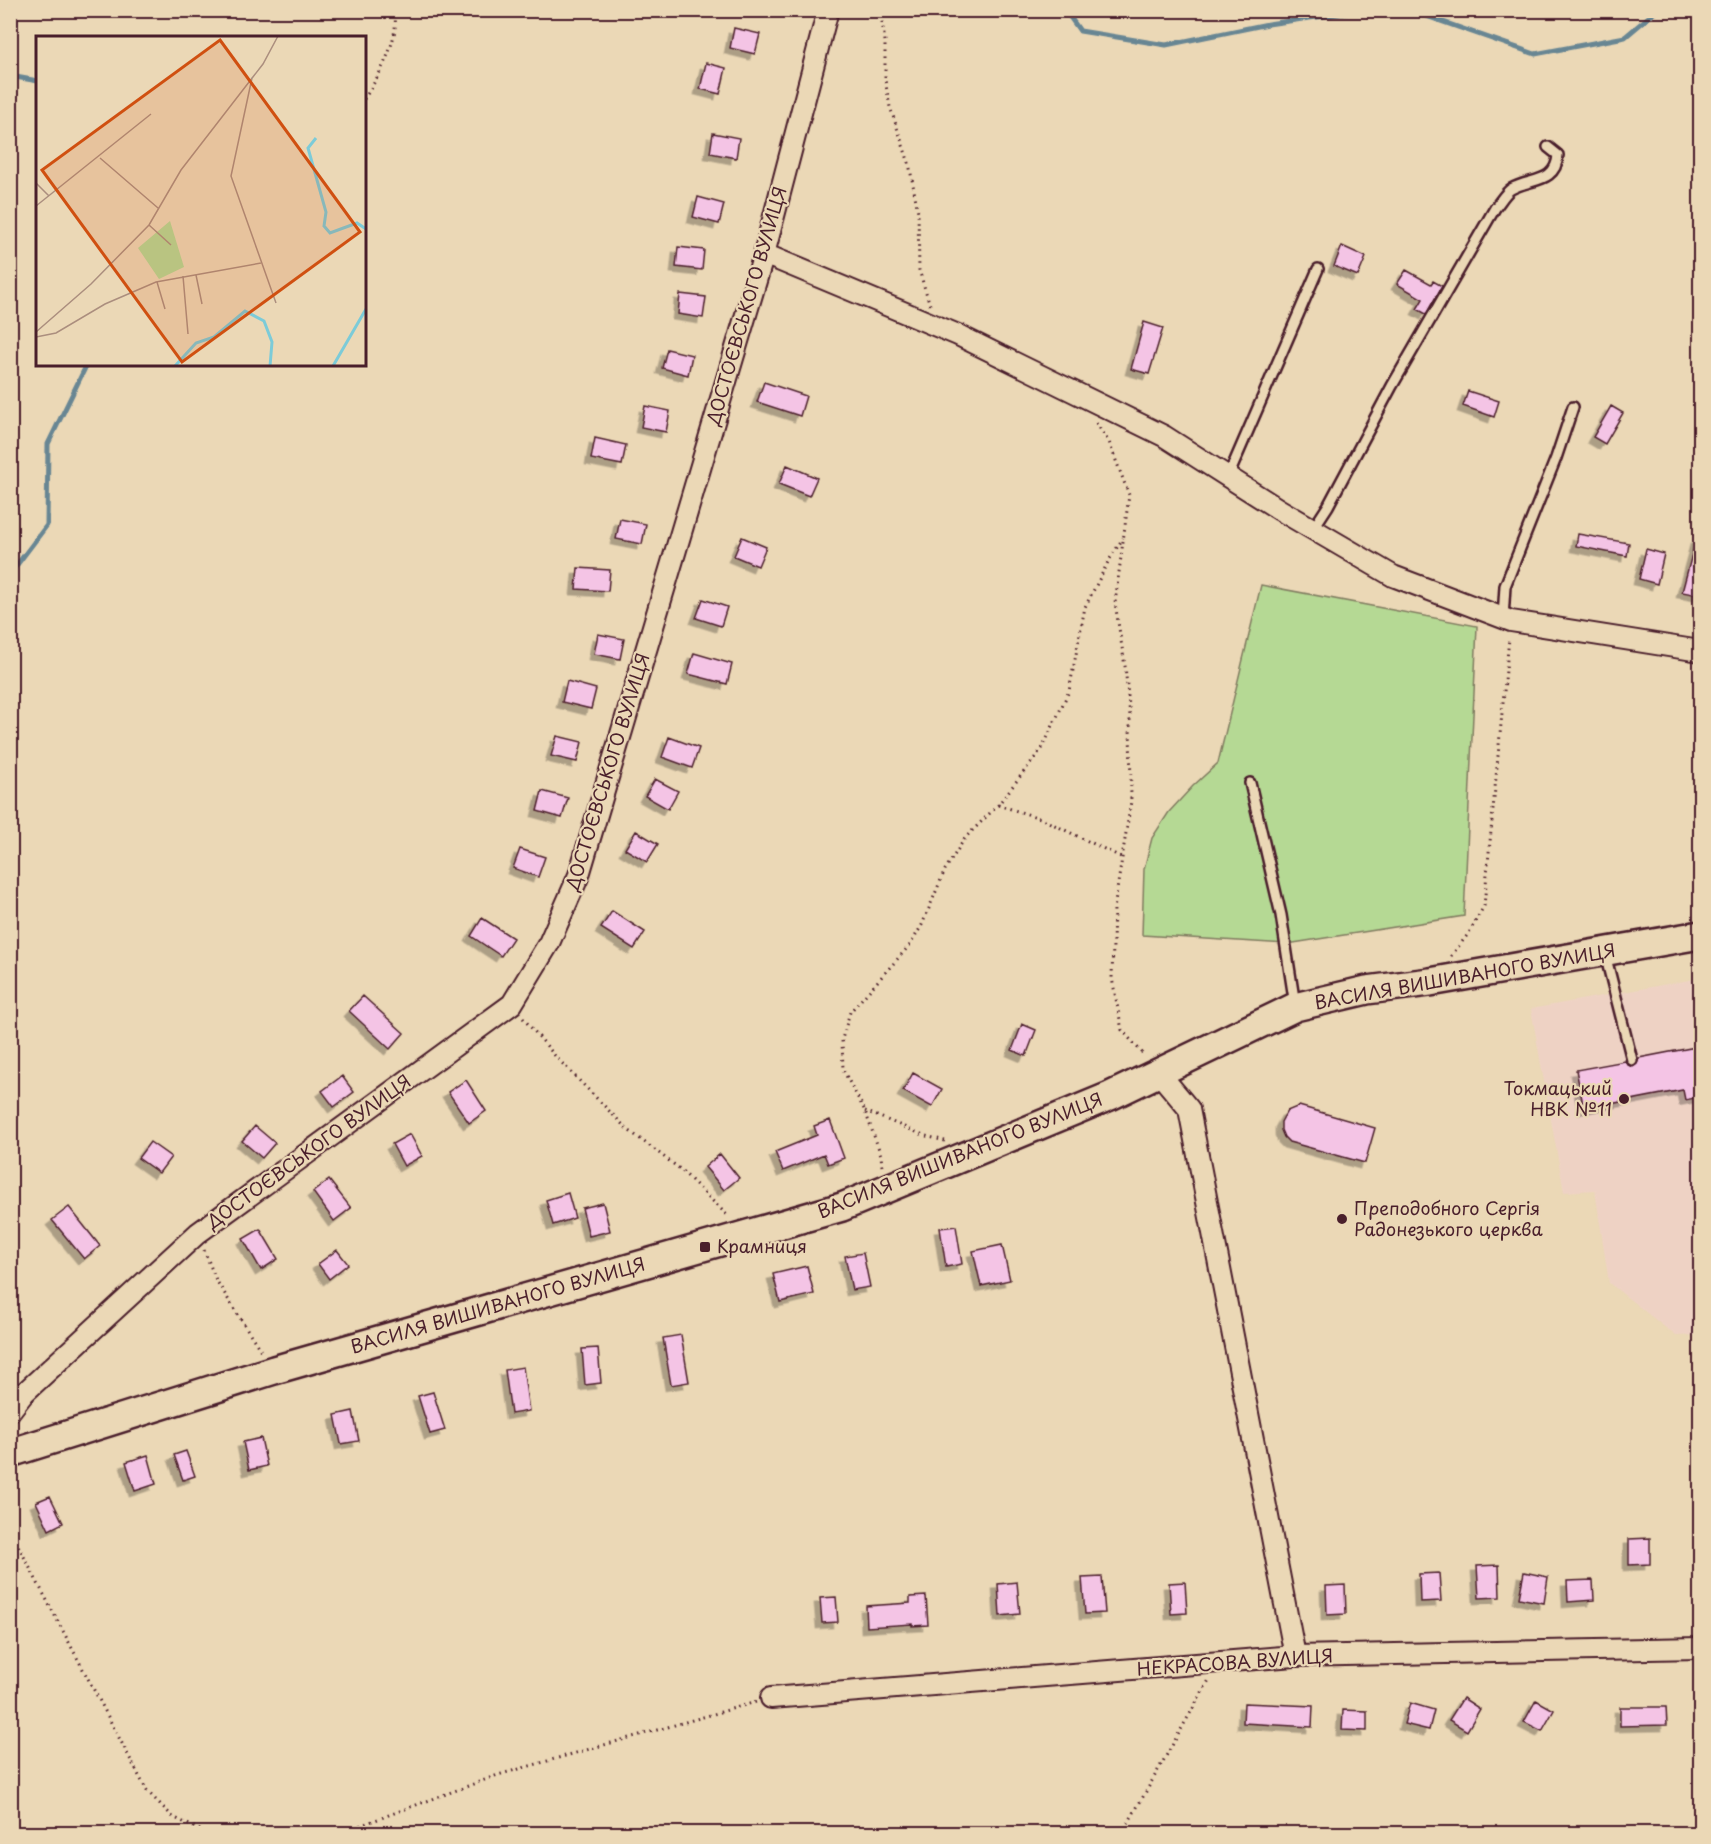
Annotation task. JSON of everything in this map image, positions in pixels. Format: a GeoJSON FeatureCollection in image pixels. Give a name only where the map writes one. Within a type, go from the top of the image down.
{"type":"FeatureCollection","features":[{"type":"Feature","properties":{"kind":"street","name":"ДОСТОЄВСЬКОГО ВУЛИЦЯ"},"geometry":{"type":"LineString","coordinates":[[10,1411],[24,1393],[198,1233],[512,1004],[549,943],[579,875],[764,254],[828,10]]}},
{"type":"Feature","properties":{"kind":"street"},"geometry":{"type":"LineString","coordinates":[[764,254],[958,335],[1164,436],[1393,576],[1507,620],[1701,651]]}},
{"type":"Feature","properties":{"kind":"street","name":"ВАСИЛЯ ВИШИВАНОГО ВУЛИЦЯ"},"geometry":{"type":"LineString","coordinates":[[10,1453],[274,1370],[842,1207],[1110,1096],[1295,1007],[1367,990],[1430,982],[1701,935]]}},
{"type":"Feature","properties":{"kind":"street"},"geometry":{"type":"LineString","coordinates":[[1158,1072],[1189,1109],[1296,1656]]}},
{"type":"Feature","properties":{"kind":"street","name":"НЕКРАСОВА ВУЛИЦЯ"},"geometry":{"type":"LineString","coordinates":[[771,1698],[1296,1656],[1701,1648]]}},
{"type":"Feature","properties":{"kind":"lane"},"geometry":{"type":"LineString","coordinates":[[1313,529],[1495,207],[1510,190],[1549,175],[1557,166],[1558,155],[1548,147]]}},
{"type":"Feature","properties":{"kind":"lane"},"geometry":{"type":"LineString","coordinates":[[1228,477],[1318,269]]}},
{"type":"Feature","properties":{"kind":"lane"},"geometry":{"type":"LineString","coordinates":[[1507,620],[1505,586],[1556,458],[1573,407]]}},
{"type":"Feature","properties":{"kind":"lane"},"geometry":{"type":"LineString","coordinates":[[1250,783],[1281,915],[1295,1007]]}},
{"type":"Feature","properties":{"kind":"lane"},"geometry":{"type":"LineString","coordinates":[[1605,952],[1632,1059]]}},
{"type":"Feature","properties":{"kind":"path"},"geometry":{"type":"LineString","coordinates":[[366,96],[381,73],[397,22],[394,10]]}},
{"type":"Feature","properties":{"kind":"path"},"geometry":{"type":"LineString","coordinates":[[880,10],[885,41],[885,80],[890,107],[909,163],[918,212],[919,270],[931,308]]}},
{"type":"Feature","properties":{"kind":"path"},"geometry":{"type":"LineString","coordinates":[[1096,423],[1109,442],[1129,495],[1115,603],[1130,716],[1131,801],[1114,909],[1112,978],[1122,1030],[1158,1072]]}},
{"type":"Feature","properties":{"kind":"path"},"geometry":{"type":"LineString","coordinates":[[875,1194],[883,1176],[881,1155],[865,1111],[843,1070],[842,1040],[850,1012],[910,945],[922,924],[945,870],[965,838],[998,804],[1043,747],[1069,690],[1085,607],[1108,562],[1124,538]]}},
{"type":"Feature","properties":{"kind":"path"},"geometry":{"type":"LineString","coordinates":[[1430,982],[1469,933],[1484,906],[1507,620]]}},
{"type":"Feature","properties":{"kind":"path"},"geometry":{"type":"LineString","coordinates":[[998,804],[1040,818],[1122,858]]}},
{"type":"Feature","properties":{"kind":"path"},"geometry":{"type":"LineString","coordinates":[[512,1004],[556,1057],[627,1130],[680,1169],[748,1234]]}},
{"type":"Feature","properties":{"kind":"path"},"geometry":{"type":"LineString","coordinates":[[865,1111],[926,1136],[948,1141]]}},
{"type":"Feature","properties":{"kind":"path"},"geometry":{"type":"LineString","coordinates":[[198,1233],[216,1280],[274,1370]]}},
{"type":"Feature","properties":{"kind":"path"},"geometry":{"type":"LineString","coordinates":[[10,1530],[147,1791],[173,1817],[207,1833]]}},
{"type":"Feature","properties":{"kind":"path"},"geometry":{"type":"LineString","coordinates":[[1122,1833],[1219,1662]]}},
{"type":"Feature","properties":{"kind":"path"},"geometry":{"type":"LineString","coordinates":[[337,1833],[498,1775],[771,1698]]}},
{"type":"Feature","properties":{"kind":"shaded area","name":"Токмацький НВК №11"},"geometry":{"type":"Polygon","coordinates":[[[1700,978],[1700,1335],[1676,1336],[1609,1283],[1595,1190],[1564,1192],[1531,1009],[1700,978]]]}},
{"type":"Feature","properties":{"kind":"green space"},"geometry":{"type":"Polygon","coordinates":[[[1261,585],[1477,626],[1464,916],[1287,944],[1142,935],[1144,869],[1152,838],[1169,812],[1218,763],[1261,585]]]}},
{"type":"Feature","properties":{"kind":"building"},"geometry":{"type":"Polygon","coordinates":[[[734,28],[760,34],[755,54],[730,48],[734,28]]]}},
{"type":"Feature","properties":{"kind":"building"},"geometry":{"type":"Polygon","coordinates":[[[706,63],[726,68],[720,94],[700,89],[706,63]]]}},
{"type":"Feature","properties":{"kind":"building"},"geometry":{"type":"Polygon","coordinates":[[[713,133],[739,138],[736,158],[710,153],[713,133]]]}},
{"type":"Feature","properties":{"kind":"building"},"geometry":{"type":"Polygon","coordinates":[[[698,197],[724,204],[719,224],[693,217],[698,197]]]}},
{"type":"Feature","properties":{"kind":"building"},"geometry":{"type":"Polygon","coordinates":[[[1342,246],[1366,257],[1358,276],[1334,266],[1342,246]]]}},
{"type":"Feature","properties":{"kind":"building"},"geometry":{"type":"Polygon","coordinates":[[[678,247],[704,250],[702,270],[676,267],[678,247]]]}},
{"type":"Feature","properties":{"kind":"building"},"geometry":{"type":"Polygon","coordinates":[[[1406,270],[1431,284],[1433,281],[1442,286],[1426,314],[1417,309],[1423,299],[1397,284],[1406,270]]]}},
{"type":"Feature","properties":{"kind":"building"},"geometry":{"type":"Polygon","coordinates":[[[680,294],[706,297],[703,318],[678,314],[680,294]]]}},
{"type":"Feature","properties":{"kind":"building"},"geometry":{"type":"Polygon","coordinates":[[[1144,322],[1163,328],[1149,374],[1131,369],[1144,322]]]}},
{"type":"Feature","properties":{"kind":"building"},"geometry":{"type":"Polygon","coordinates":[[[667,349],[692,355],[688,375],[662,368],[667,349]]]}},
{"type":"Feature","properties":{"kind":"building"},"geometry":{"type":"Polygon","coordinates":[[[764,382],[806,396],[800,416],[757,402],[764,382]]]}},
{"type":"Feature","properties":{"kind":"building"},"geometry":{"type":"Polygon","coordinates":[[[1468,391],[1499,401],[1494,417],[1463,406],[1468,391]]]}},
{"type":"Feature","properties":{"kind":"building"},"geometry":{"type":"Polygon","coordinates":[[[645,406],[670,411],[666,432],[641,427],[645,406]]]}},
{"type":"Feature","properties":{"kind":"building"},"geometry":{"type":"Polygon","coordinates":[[[1611,406],[1623,413],[1605,444],[1593,437],[1611,406]]]}},
{"type":"Feature","properties":{"kind":"building"},"geometry":{"type":"Polygon","coordinates":[[[595,438],[626,445],[622,465],[591,459],[595,438]]]}},
{"type":"Feature","properties":{"kind":"building"},"geometry":{"type":"Polygon","coordinates":[[[787,465],[817,478],[809,496],[779,484],[787,465]]]}},
{"type":"Feature","properties":{"kind":"building"},"geometry":{"type":"Polygon","coordinates":[[[620,519],[646,524],[642,544],[616,539],[620,519]]]}},
{"type":"Feature","properties":{"kind":"building"},"geometry":{"type":"Polygon","coordinates":[[[1578,534],[1629,543],[1627,556],[1576,546],[1578,534]]]}},
{"type":"Feature","properties":{"kind":"building"},"geometry":{"type":"Polygon","coordinates":[[[742,537],[766,547],[758,566],[734,556],[742,537]]]}},
{"type":"Feature","properties":{"kind":"building"},"geometry":{"type":"Polygon","coordinates":[[[1696,539],[1701,539],[1701,584],[1698,595],[1682,592],[1696,539]]]}},
{"type":"Feature","properties":{"kind":"building"},"geometry":{"type":"Polygon","coordinates":[[[1646,549],[1664,554],[1657,584],[1639,579],[1646,549]]]}},
{"type":"Feature","properties":{"kind":"building"},"geometry":{"type":"Polygon","coordinates":[[[578,568],[610,570],[608,591],[576,589],[578,568]]]}},
{"type":"Feature","properties":{"kind":"building"},"geometry":{"type":"Polygon","coordinates":[[[703,599],[727,607],[721,626],[696,618],[703,599]]]}},
{"type":"Feature","properties":{"kind":"building"},"geometry":{"type":"Polygon","coordinates":[[[598,634],[624,639],[620,659],[594,654],[598,634]]]}},
{"type":"Feature","properties":{"kind":"building"},"geometry":{"type":"Polygon","coordinates":[[[694,653],[732,664],[727,684],[688,674],[694,653]]]}},
{"type":"Feature","properties":{"kind":"building"},"geometry":{"type":"Polygon","coordinates":[[[567,681],[596,689],[591,709],[562,702],[567,681]]]}},
{"type":"Feature","properties":{"kind":"building"},"geometry":{"type":"Polygon","coordinates":[[[557,736],[582,742],[577,762],[551,756],[557,736]]]}},
{"type":"Feature","properties":{"kind":"building"},"geometry":{"type":"Polygon","coordinates":[[[669,737],[699,748],[692,768],[662,757],[669,737]]]}},
{"type":"Feature","properties":{"kind":"building"},"geometry":{"type":"Polygon","coordinates":[[[655,779],[678,791],[668,809],[645,796],[655,779]]]}},
{"type":"Feature","properties":{"kind":"building"},"geometry":{"type":"Polygon","coordinates":[[[542,791],[568,798],[562,818],[537,811],[542,791]]]}},
{"type":"Feature","properties":{"kind":"building"},"geometry":{"type":"Polygon","coordinates":[[[636,831],[658,844],[647,862],[625,849],[636,831]]]}},
{"type":"Feature","properties":{"kind":"building"},"geometry":{"type":"Polygon","coordinates":[[[520,849],[545,857],[538,877],[513,868],[520,849]]]}},
{"type":"Feature","properties":{"kind":"building"},"geometry":{"type":"Polygon","coordinates":[[[612,911],[645,932],[634,949],[601,928],[612,911]]]}},
{"type":"Feature","properties":{"kind":"building"},"geometry":{"type":"Polygon","coordinates":[[[482,918],[513,938],[501,956],[471,936],[482,918]]]}},
{"type":"Feature","properties":{"kind":"building"},"geometry":{"type":"Polygon","coordinates":[[[363,996],[404,1033],[390,1049],[349,1011],[363,996]]]}},
{"type":"Feature","properties":{"kind":"building"},"geometry":{"type":"Polygon","coordinates":[[[1022,1024],[1036,1030],[1026,1056],[1012,1050],[1022,1024]]]}},
{"type":"Feature","properties":{"kind":"building"},"geometry":{"type":"Polygon","coordinates":[[[1701,1046],[1701,1097],[1685,1100],[1683,1090],[1584,1109],[1576,1070],[1625,1061],[1633,1067],[1639,1058],[1701,1046]]]}},
{"type":"Feature","properties":{"kind":"building"},"geometry":{"type":"Polygon","coordinates":[[[913,1073],[942,1089],[932,1107],[903,1091],[913,1073]]]}},
{"type":"Feature","properties":{"kind":"building"},"geometry":{"type":"Polygon","coordinates":[[[342,1076],[354,1092],[334,1107],[322,1091],[342,1076]]]}},
{"type":"Feature","properties":{"kind":"building"},"geometry":{"type":"Polygon","coordinates":[[[466,1080],[486,1111],[469,1123],[448,1092],[466,1080]]]}},
{"type":"Feature","properties":{"kind":"building"},"geometry":{"type":"Polygon","coordinates":[[[1299,1106],[1375,1128],[1365,1163],[1289,1142],[1281,1130],[1281,1122],[1287,1111],[1299,1106]]]}},
{"type":"Feature","properties":{"kind":"building"},"geometry":{"type":"Polygon","coordinates":[[[830,1120],[844,1158],[828,1164],[824,1154],[783,1171],[775,1152],[817,1135],[814,1126],[830,1120]]]}},
{"type":"Feature","properties":{"kind":"building"},"geometry":{"type":"Polygon","coordinates":[[[255,1126],[275,1143],[262,1158],[242,1141],[255,1126]]]}},
{"type":"Feature","properties":{"kind":"building"},"geometry":{"type":"Polygon","coordinates":[[[410,1134],[422,1156],[404,1166],[392,1144],[410,1134]]]}},
{"type":"Feature","properties":{"kind":"building"},"geometry":{"type":"Polygon","coordinates":[[[150,1142],[171,1157],[159,1173],[138,1158],[150,1142]]]}},
{"type":"Feature","properties":{"kind":"building"},"geometry":{"type":"Polygon","coordinates":[[[720,1154],[739,1178],[724,1190],[705,1167],[720,1154]]]}},
{"type":"Feature","properties":{"kind":"building"},"geometry":{"type":"Polygon","coordinates":[[[329,1180],[351,1208],[334,1221],[313,1192],[329,1180]]]}},
{"type":"Feature","properties":{"kind":"building"},"geometry":{"type":"Polygon","coordinates":[[[568,1193],[575,1218],[553,1225],[546,1200],[568,1193]]]}},
{"type":"Feature","properties":{"kind":"building"},"geometry":{"type":"Polygon","coordinates":[[[603,1203],[610,1231],[589,1236],[582,1208],[603,1203]]]}},
{"type":"Feature","properties":{"kind":"building"},"geometry":{"type":"Polygon","coordinates":[[[69,1207],[100,1246],[84,1259],[52,1220],[69,1207]]]}},
{"type":"Feature","properties":{"kind":"building"},"geometry":{"type":"Polygon","coordinates":[[[956,1226],[962,1264],[946,1267],[940,1228],[956,1226]]]}},
{"type":"Feature","properties":{"kind":"building"},"geometry":{"type":"Polygon","coordinates":[[[260,1229],[278,1259],[261,1270],[243,1239],[260,1229]]]}},
{"type":"Feature","properties":{"kind":"building"},"geometry":{"type":"Polygon","coordinates":[[[1002,1245],[1010,1280],[981,1286],[973,1251],[1002,1245]]]}},
{"type":"Feature","properties":{"kind":"building"},"geometry":{"type":"Polygon","coordinates":[[[337,1250],[348,1264],[329,1279],[318,1264],[337,1250]]]}},
{"type":"Feature","properties":{"kind":"building"},"geometry":{"type":"Polygon","coordinates":[[[863,1253],[870,1287],[852,1290],[845,1256],[863,1253]]]}},
{"type":"Feature","properties":{"kind":"building"},"geometry":{"type":"Polygon","coordinates":[[[807,1266],[814,1294],[780,1302],[773,1274],[807,1266]]]}},
{"type":"Feature","properties":{"kind":"building"},"geometry":{"type":"Polygon","coordinates":[[[681,1335],[689,1382],[671,1385],[663,1338],[681,1335]]]}},
{"type":"Feature","properties":{"kind":"building"},"geometry":{"type":"Polygon","coordinates":[[[598,1348],[601,1383],[585,1385],[582,1349],[598,1348]]]}},
{"type":"Feature","properties":{"kind":"building"},"geometry":{"type":"Polygon","coordinates":[[[523,1367],[529,1411],[511,1414],[505,1370],[523,1367]]]}},
{"type":"Feature","properties":{"kind":"building"},"geometry":{"type":"Polygon","coordinates":[[[433,1392],[445,1430],[430,1434],[418,1396],[433,1392]]]}},
{"type":"Feature","properties":{"kind":"building"},"geometry":{"type":"Polygon","coordinates":[[[353,1411],[359,1441],[341,1444],[335,1415],[353,1411]]]}},
{"type":"Feature","properties":{"kind":"building"},"geometry":{"type":"Polygon","coordinates":[[[261,1438],[267,1466],[249,1470],[243,1442],[261,1438]]]}},
{"type":"Feature","properties":{"kind":"building"},"geometry":{"type":"Polygon","coordinates":[[[186,1451],[195,1476],[183,1480],[174,1455],[186,1451]]]}},
{"type":"Feature","properties":{"kind":"building"},"geometry":{"type":"Polygon","coordinates":[[[148,1455],[156,1484],[135,1491],[126,1462],[148,1455]]]}},
{"type":"Feature","properties":{"kind":"building"},"geometry":{"type":"Polygon","coordinates":[[[50,1496],[63,1523],[49,1530],[36,1502],[50,1496]]]}},
{"type":"Feature","properties":{"kind":"building"},"geometry":{"type":"Polygon","coordinates":[[[1650,1538],[1650,1564],[1629,1565],[1629,1539],[1650,1538]]]}},
{"type":"Feature","properties":{"kind":"building"},"geometry":{"type":"Polygon","coordinates":[[[1499,1565],[1500,1597],[1479,1598],[1477,1566],[1499,1565]]]}},
{"type":"Feature","properties":{"kind":"building"},"geometry":{"type":"Polygon","coordinates":[[[1524,1572],[1548,1577],[1544,1603],[1519,1598],[1524,1572]]]}},
{"type":"Feature","properties":{"kind":"building"},"geometry":{"type":"Polygon","coordinates":[[[1439,1573],[1441,1601],[1420,1602],[1419,1574],[1439,1573]]]}},
{"type":"Feature","properties":{"kind":"building"},"geometry":{"type":"Polygon","coordinates":[[[1102,1577],[1105,1613],[1085,1614],[1082,1578],[1102,1577]]]}},
{"type":"Feature","properties":{"kind":"building"},"geometry":{"type":"Polygon","coordinates":[[[1593,1580],[1594,1600],[1568,1602],[1567,1581],[1593,1580]]]}},
{"type":"Feature","properties":{"kind":"building"},"geometry":{"type":"Polygon","coordinates":[[[1017,1582],[1020,1614],[1000,1616],[998,1584],[1017,1582]]]}},
{"type":"Feature","properties":{"kind":"building"},"geometry":{"type":"Polygon","coordinates":[[[1185,1582],[1187,1613],[1171,1614],[1169,1583],[1185,1582]]]}},
{"type":"Feature","properties":{"kind":"building"},"geometry":{"type":"Polygon","coordinates":[[[1345,1585],[1346,1614],[1327,1615],[1326,1586],[1345,1585]]]}},
{"type":"Feature","properties":{"kind":"building"},"geometry":{"type":"Polygon","coordinates":[[[926,1596],[928,1625],[867,1627],[866,1606],[910,1603],[910,1597],[926,1596]]]}},
{"type":"Feature","properties":{"kind":"building"},"geometry":{"type":"Polygon","coordinates":[[[836,1597],[838,1622],[822,1623],[820,1598],[836,1597]]]}},
{"type":"Feature","properties":{"kind":"building"},"geometry":{"type":"Polygon","coordinates":[[[1463,1698],[1480,1709],[1467,1731],[1449,1720],[1463,1698]]]}},
{"type":"Feature","properties":{"kind":"building"},"geometry":{"type":"Polygon","coordinates":[[[1536,1700],[1554,1710],[1542,1731],[1524,1722],[1536,1700]]]}},
{"type":"Feature","properties":{"kind":"building"},"geometry":{"type":"Polygon","coordinates":[[[1244,1703],[1313,1706],[1312,1727],[1243,1723],[1244,1703]]]}},
{"type":"Feature","properties":{"kind":"building"},"geometry":{"type":"Polygon","coordinates":[[[1410,1703],[1434,1710],[1429,1730],[1404,1724],[1410,1703]]]}},
{"type":"Feature","properties":{"kind":"building"},"geometry":{"type":"Polygon","coordinates":[[[1620,1707],[1666,1707],[1667,1725],[1620,1726],[1620,1707]]]}},
{"type":"Feature","properties":{"kind":"building"},"geometry":{"type":"Polygon","coordinates":[[[1343,1710],[1367,1711],[1367,1731],[1342,1730],[1343,1710]]]}},
{"type":"Feature","properties":{"kind":"waterway"},"geometry":{"type":"LineString","coordinates":[[1065,10],[1080,31],[1166,45],[1268,24],[1365,10]]}},
{"type":"Feature","properties":{"kind":"waterway"},"geometry":{"type":"LineString","coordinates":[[1409,10],[1535,54],[1625,37],[1657,10]]}},
{"type":"Feature","properties":{"kind":"waterway"},"geometry":{"type":"LineString","coordinates":[[10,76],[36,81]]}},
{"type":"Feature","properties":{"kind":"waterway"},"geometry":{"type":"LineString","coordinates":[[10,574],[47,525],[48,444],[86,366]]}},
{"type":"Feature","properties":{"kind":"place","name":"Токмацький НВК №11"},"geometry":{"type":"Point","coordinates":[1624,1099]}},
{"type":"Feature","properties":{"kind":"place","name":"Преподобного Сергія Радонезького церква"},"geometry":{"type":"Point","coordinates":[1342,1219]}},
{"type":"Feature","properties":{"kind":"place","name":"Крамниця"},"geometry":{"type":"Point","coordinates":[705,1247]}}]}
